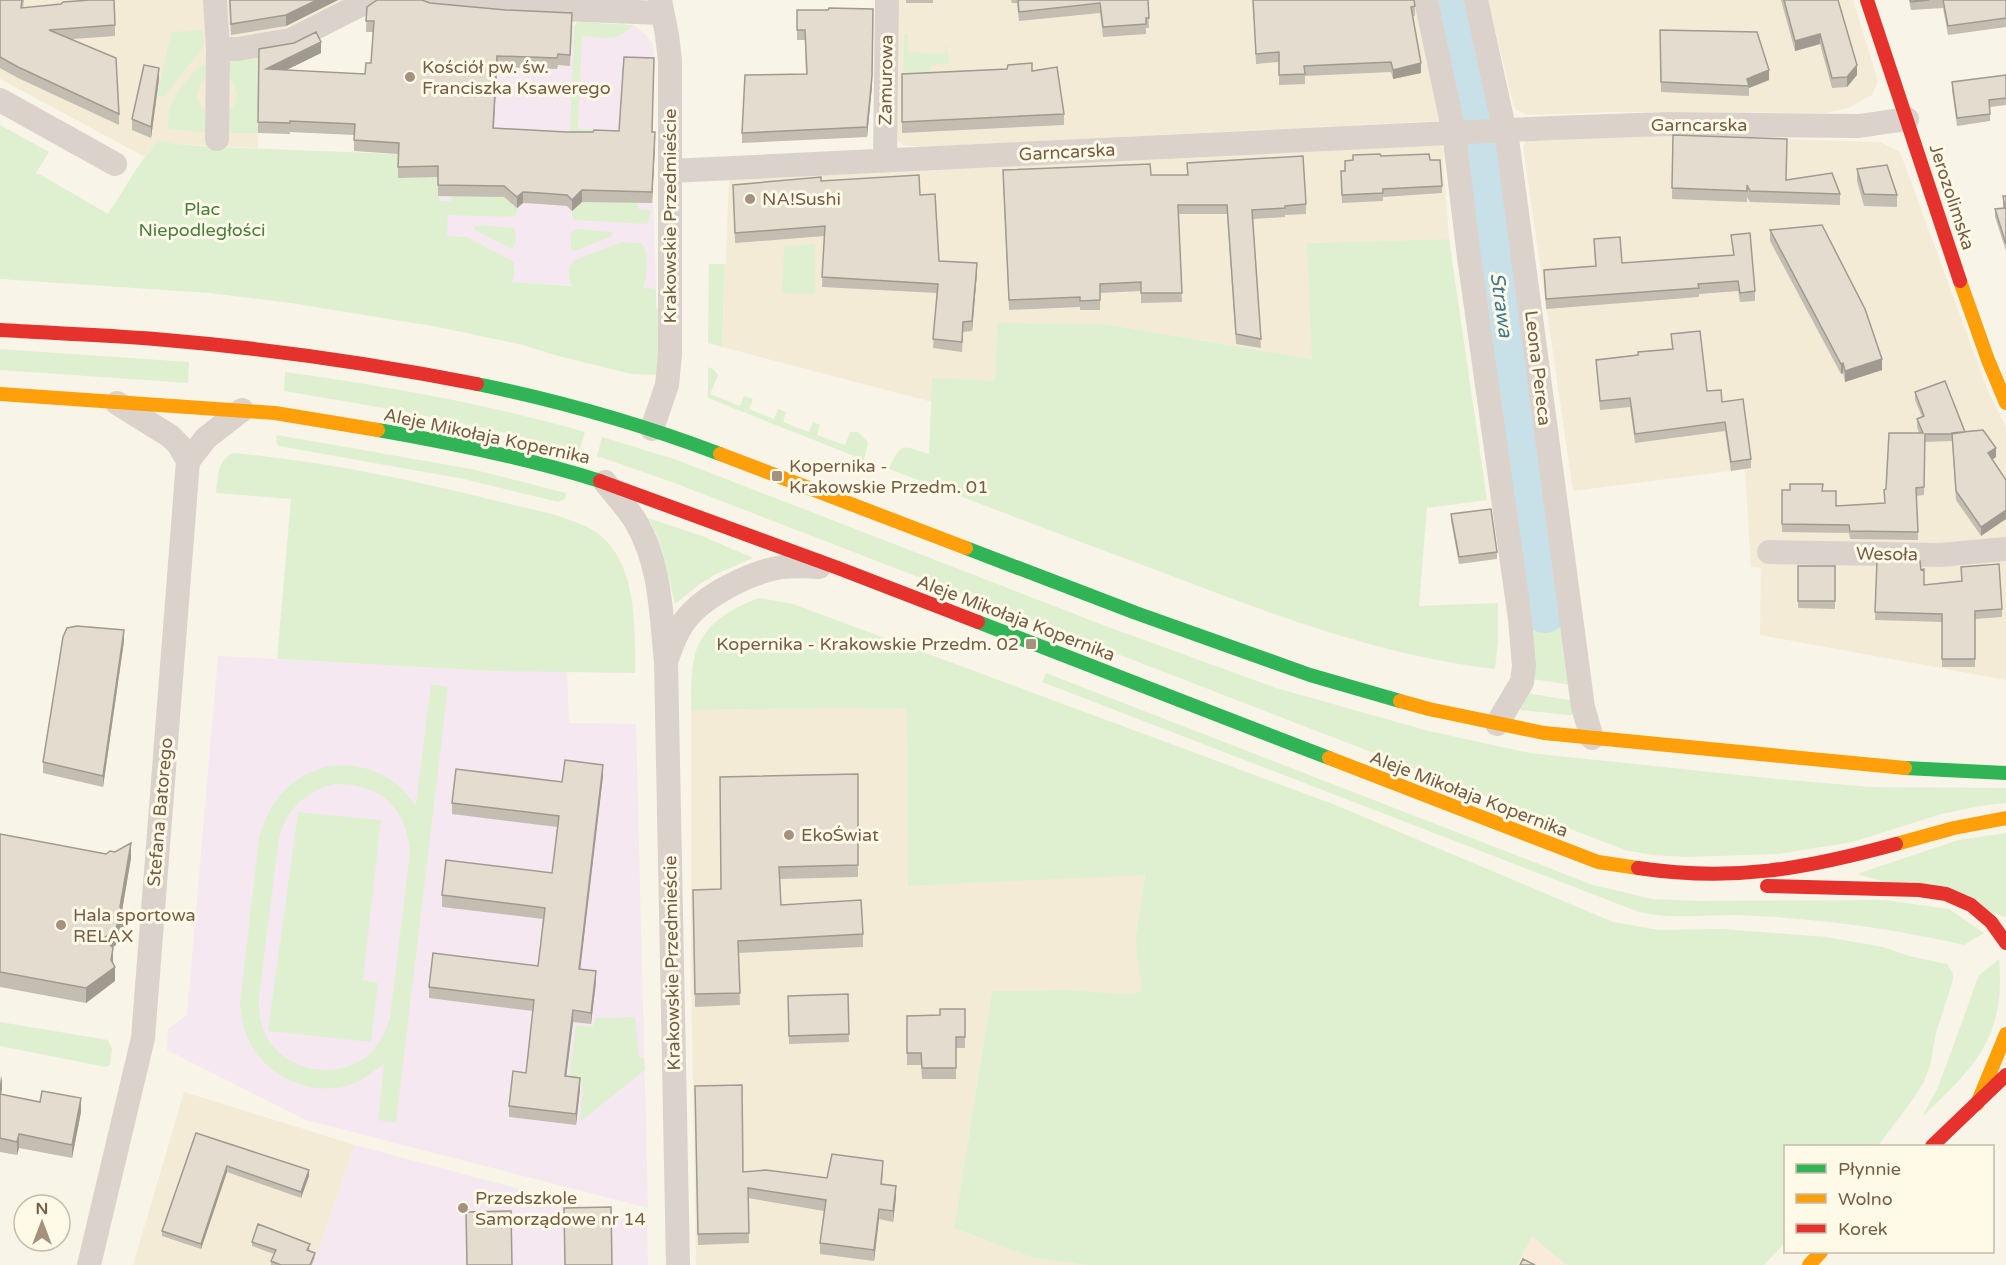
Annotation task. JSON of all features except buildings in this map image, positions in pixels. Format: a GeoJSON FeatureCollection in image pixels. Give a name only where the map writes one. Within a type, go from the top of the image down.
{"type":"FeatureCollection","features":[{"type":"Feature","properties":{"kind":"main road","name":"Jerozolimska"},"geometry":{"type":"LineString","coordinates":[[1867,0],[1964,293],[2006,403]]}},
{"type":"Feature","properties":{"kind":"main road"},"geometry":{"type":"LineString","coordinates":[[0,330],[203,344],[368,365],[485,385],[600,414],[652,429],[1136,614],[1310,675],[1429,709],[1544,733],[1892,767],[2006,773]]}},
{"type":"Feature","properties":{"kind":"main road","name":"Aleje Mikołaja Kopernika"},"geometry":{"type":"LineString","coordinates":[[0,394],[275,412],[423,438],[550,465],[605,482],[838,568],[1598,862],[1654,872],[1742,874],[1784,869],[1867,852],[1948,828],[2006,818]]}},
{"type":"Feature","properties":{"kind":"main road"},"geometry":{"type":"LineString","coordinates":[[1598,862],[1643,879],[1675,884],[1871,888],[1920,890],[1946,894],[1971,905],[1991,922],[2006,943]]}},
{"type":"Feature","properties":{"kind":"main road"},"geometry":{"type":"LineString","coordinates":[[1977,1104],[2006,1034]]}},
{"type":"Feature","properties":{"kind":"main road"},"geometry":{"type":"LineString","coordinates":[[1977,1104],[2006,1065]]}},
{"type":"Feature","properties":{"kind":"main road"},"geometry":{"type":"LineString","coordinates":[[1933,1145],[2006,1076]]}},
{"type":"Feature","properties":{"kind":"main road"},"geometry":{"type":"LineString","coordinates":[[1809,1265],[1819,1253]]}},
{"type":"Feature","properties":{"kind":"street"},"geometry":{"type":"LineString","coordinates":[[215,0],[218,49],[218,140]]}},
{"type":"Feature","properties":{"kind":"street"},"geometry":{"type":"LineString","coordinates":[[218,49],[271,45],[291,40],[310,33],[370,0]]}},
{"type":"Feature","properties":{"kind":"street"},"geometry":{"type":"LineString","coordinates":[[431,0],[507,7],[661,6]]}},
{"type":"Feature","properties":{"kind":"street","name":"Zamurowa"},"geometry":{"type":"LineString","coordinates":[[885,160],[887,0]]}},
{"type":"Feature","properties":{"kind":"street"},"geometry":{"type":"LineString","coordinates":[[1426,0],[1459,132],[1468,257],[1521,631],[1524,666],[1522,682],[1497,724]]}},
{"type":"Feature","properties":{"kind":"street","name":"Leona Pereca"},"geometry":{"type":"LineString","coordinates":[[1476,0],[1498,131],[1522,244],[1583,707],[1592,738]]}},
{"type":"Feature","properties":{"kind":"street","name":"Krakowskie Przedmieście"},"geometry":{"type":"LineString","coordinates":[[652,429],[669,373],[670,61],[661,6]]}},
{"type":"Feature","properties":{"kind":"street"},"geometry":{"type":"LineString","coordinates":[[0,100],[115,164]]}},
{"type":"Feature","properties":{"kind":"street","name":"Garncarska"},"geometry":{"type":"LineString","coordinates":[[670,171],[1459,132],[1668,124],[1859,126],[1907,119]]}},
{"type":"Feature","properties":{"kind":"street"},"geometry":{"type":"LineString","coordinates":[[113,401],[170,436],[179,445],[188,461],[206,438],[242,410]]}},
{"type":"Feature","properties":{"kind":"street","name":"Stefana Batorego"},"geometry":{"type":"LineString","coordinates":[[89,1265],[143,1038],[188,461]]}},
{"type":"Feature","properties":{"kind":"street","name":"Krakowskie Przedmieście"},"geometry":{"type":"LineString","coordinates":[[605,482],[636,522],[647,548],[658,584],[666,662],[678,1265]]}},
{"type":"Feature","properties":{"kind":"street","name":"Wesoła"},"geometry":{"type":"LineString","coordinates":[[1769,552],[1940,555],[2006,549]]}},
{"type":"Feature","properties":{"kind":"street","name":"Krakowskie Przedmieście"},"geometry":{"type":"LineString","coordinates":[[666,662],[682,624],[690,614],[717,593],[747,578],[779,568],[798,566],[838,568]]}},
{"type":"Feature","properties":{"kind":"shaded area"},"geometry":{"type":"Polygon","coordinates":[[[0,0],[355,0],[334,17],[254,38],[259,59],[258,148],[176,144],[158,140],[145,157],[0,79],[0,0]]]}},
{"type":"Feature","properties":{"kind":"shaded area"},"geometry":{"type":"Polygon","coordinates":[[[896,0],[1419,0],[1441,115],[1437,121],[921,147],[903,145],[893,137],[896,0]]]}},
{"type":"Feature","properties":{"kind":"shaded area"},"geometry":{"type":"Polygon","coordinates":[[[1488,0],[1853,0],[1878,81],[1872,95],[1848,108],[1825,113],[1614,112],[1528,115],[1517,110],[1513,104],[1488,0]]]}},
{"type":"Feature","properties":{"kind":"shaded area"},"geometry":{"type":"Polygon","coordinates":[[[577,22],[634,25],[652,43],[654,55],[652,124],[649,143],[655,143],[654,160],[648,160],[646,195],[653,196],[656,289],[438,279],[438,188],[457,80],[560,25],[576,26],[577,22]]]}},
{"type":"Feature","properties":{"kind":"shaded area"},"geometry":{"type":"Polygon","coordinates":[[[1642,135],[1880,142],[1900,152],[1988,391],[2006,427],[2006,554],[2004,557],[2006,563],[2006,680],[1760,635],[1761,568],[1751,567],[1745,469],[1573,491],[1523,147],[1526,140],[1642,135]]]}},
{"type":"Feature","properties":{"kind":"shaded area"},"geometry":{"type":"Polygon","coordinates":[[[1439,143],[1445,150],[1443,159],[1449,239],[1308,243],[1313,359],[1106,324],[997,324],[995,382],[933,378],[932,402],[722,347],[729,180],[1439,143]]]}},
{"type":"Feature","properties":{"kind":"shaded area"},"geometry":{"type":"Polygon","coordinates":[[[218,656],[491,671],[567,671],[569,723],[636,724],[648,1208],[306,1120],[167,1050],[168,1029],[187,1015],[218,656]]]}},
{"type":"Feature","properties":{"kind":"shaded area"},"geometry":{"type":"Polygon","coordinates":[[[907,709],[908,886],[1145,874],[1135,940],[1143,991],[1129,994],[1066,990],[992,991],[954,1228],[1033,1258],[1086,1265],[696,1265],[691,978],[691,710],[907,709]]]}},
{"type":"Feature","properties":{"kind":"shaded area"},"geometry":{"type":"Polygon","coordinates":[[[184,1092],[355,1145],[313,1265],[133,1265],[184,1092]]]}},
{"type":"Feature","properties":{"kind":"shaded area","name":"Przedszkole Samorządowe nr 14"},"geometry":{"type":"Polygon","coordinates":[[[355,1145],[647,1223],[648,1265],[313,1265],[355,1145]]]}},
{"type":"Feature","properties":{"kind":"shaded area"},"geometry":{"type":"Polygon","coordinates":[[[1532,1236],[1566,1265],[1517,1265],[1532,1236]]]}},
{"type":"Feature","properties":{"kind":"green space"},"geometry":{"type":"Polygon","coordinates":[[[1460,0],[1467,0],[1489,101],[1482,102],[1460,0]]]}},
{"type":"Feature","properties":{"kind":"green space"},"geometry":{"type":"Polygon","coordinates":[[[577,22],[634,25],[616,37],[582,36],[578,129],[608,130],[607,136],[570,135],[574,26],[577,22]]]}},
{"type":"Feature","properties":{"kind":"green space"},"geometry":{"type":"Polygon","coordinates":[[[203,30],[204,44],[201,50],[164,97],[157,96],[171,32],[203,30]]]}},
{"type":"Feature","properties":{"kind":"green space"},"geometry":{"type":"Polygon","coordinates":[[[904,34],[908,34],[908,52],[945,54],[945,45],[947,46],[949,64],[931,65],[930,76],[903,77],[904,34]]]}},
{"type":"Feature","properties":{"kind":"green space"},"geometry":{"type":"Polygon","coordinates":[[[259,59],[258,133],[224,133],[224,114],[234,106],[237,94],[233,82],[228,78],[224,62],[259,59]]]}},
{"type":"Feature","properties":{"kind":"green space"},"geometry":{"type":"Polygon","coordinates":[[[210,62],[210,76],[201,83],[197,95],[205,111],[211,133],[168,129],[170,108],[177,93],[193,73],[210,62]]]}},
{"type":"Feature","properties":{"kind":"green space","name":"Plac Niepodległości"},"geometry":{"type":"Polygon","coordinates":[[[0,125],[49,152],[36,173],[108,214],[158,140],[215,147],[399,154],[445,177],[438,188],[439,201],[451,201],[452,196],[517,197],[511,203],[517,208],[516,215],[513,217],[448,215],[447,236],[467,237],[514,262],[514,277],[511,282],[572,286],[569,279],[569,267],[575,260],[621,242],[642,243],[646,252],[647,264],[643,287],[656,289],[656,309],[658,305],[656,374],[631,374],[523,345],[438,327],[291,303],[209,293],[0,279],[0,125]]]}},
{"type":"Feature","properties":{"kind":"green space"},"geometry":{"type":"Polygon","coordinates":[[[1501,153],[1571,685],[1533,679],[1465,157],[1474,156],[1479,212],[1535,611],[1554,610],[1499,219],[1494,154],[1501,153]]]}},
{"type":"Feature","properties":{"kind":"green space"},"geometry":{"type":"Polygon","coordinates":[[[573,200],[635,202],[638,203],[638,209],[651,210],[648,223],[644,224],[575,220],[572,211],[578,206],[573,200]]]}},
{"type":"Feature","properties":{"kind":"green space"},"geometry":{"type":"Polygon","coordinates":[[[478,225],[515,228],[516,243],[510,248],[475,230],[474,227],[478,225]]]}},
{"type":"Feature","properties":{"kind":"green space"},"geometry":{"type":"Polygon","coordinates":[[[577,229],[613,234],[574,251],[571,249],[571,233],[577,229]]]}},
{"type":"Feature","properties":{"kind":"green space"},"geometry":{"type":"Polygon","coordinates":[[[1449,239],[1487,500],[1427,508],[1419,606],[1498,603],[1495,669],[1408,654],[1322,630],[889,469],[900,449],[908,448],[929,454],[932,378],[995,381],[997,323],[1106,324],[1312,359],[1307,243],[1449,239]]]}},
{"type":"Feature","properties":{"kind":"green space"},"geometry":{"type":"Polygon","coordinates":[[[815,244],[815,294],[782,293],[784,246],[815,244]]]}},
{"type":"Feature","properties":{"kind":"green space"},"geometry":{"type":"Polygon","coordinates":[[[709,264],[725,264],[722,347],[708,343],[709,264]]]}},
{"type":"Feature","properties":{"kind":"green space"},"geometry":{"type":"Polygon","coordinates":[[[0,349],[189,362],[188,383],[0,370],[0,349]]]}},
{"type":"Feature","properties":{"kind":"green space"},"geometry":{"type":"Polygon","coordinates":[[[708,367],[718,375],[710,394],[740,406],[744,396],[753,399],[749,409],[774,419],[778,409],[786,412],[783,422],[809,432],[813,422],[820,425],[817,435],[845,445],[850,432],[858,432],[868,442],[864,460],[708,398],[708,367]]]}},
{"type":"Feature","properties":{"kind":"green space"},"geometry":{"type":"Polygon","coordinates":[[[285,372],[436,397],[585,432],[579,452],[432,417],[284,391],[285,372]]]}},
{"type":"Feature","properties":{"kind":"green space"},"geometry":{"type":"Polygon","coordinates":[[[277,435],[471,469],[566,493],[565,499],[558,502],[464,479],[279,446],[276,442],[277,435]]]}},
{"type":"Feature","properties":{"kind":"green space"},"geometry":{"type":"Polygon","coordinates":[[[602,437],[677,460],[1103,625],[1276,688],[1429,731],[1530,753],[1777,779],[1871,787],[2006,788],[2006,803],[1941,814],[1853,842],[1778,854],[1685,857],[1652,855],[1625,850],[672,482],[597,456],[602,437]]]}},
{"type":"Feature","properties":{"kind":"green space"},"geometry":{"type":"Polygon","coordinates":[[[233,453],[331,466],[396,478],[540,511],[589,528],[611,546],[627,577],[633,609],[635,673],[491,671],[277,659],[291,499],[216,493],[221,465],[233,453]]]}},
{"type":"Feature","properties":{"kind":"green space"},"geometry":{"type":"Polygon","coordinates":[[[648,518],[702,536],[753,558],[716,574],[675,604],[662,549],[648,518]]]}},
{"type":"Feature","properties":{"kind":"green space"},"geometry":{"type":"Polygon","coordinates":[[[759,598],[793,604],[1333,804],[1613,922],[1659,930],[1721,929],[1826,937],[1883,947],[1909,956],[1947,964],[1953,974],[1953,980],[1936,1033],[1930,1066],[1914,1098],[1879,1145],[1784,1145],[1784,1244],[1764,1265],[1566,1265],[1532,1236],[1517,1265],[1086,1265],[1033,1258],[954,1228],[992,991],[1066,990],[1129,994],[1142,991],[1135,940],[1145,875],[908,886],[907,709],[691,710],[691,684],[697,647],[718,620],[738,607],[759,598]]]}},
{"type":"Feature","properties":{"kind":"green space"},"geometry":{"type":"Polygon","coordinates":[[[1046,673],[1593,885],[1652,899],[1698,901],[1883,900],[1949,909],[1984,933],[1964,945],[1824,921],[1738,915],[1664,916],[1639,912],[1042,682],[1046,673]]]}},
{"type":"Feature","properties":{"kind":"green space"},"geometry":{"type":"Polygon","coordinates":[[[431,684],[448,687],[396,1123],[378,1120],[384,1064],[357,1082],[337,1088],[307,1086],[292,1081],[278,1074],[256,1053],[245,1031],[240,1003],[259,838],[278,798],[292,784],[309,773],[327,767],[348,765],[369,769],[390,779],[416,805],[431,684]],[[333,784],[305,797],[292,811],[282,828],[259,997],[261,1021],[270,1042],[292,1061],[320,1070],[334,1070],[362,1060],[376,1047],[386,1030],[390,1018],[410,852],[403,821],[387,800],[377,793],[349,785],[333,784]]]}},
{"type":"Feature","properties":{"kind":"green space"},"geometry":{"type":"Polygon","coordinates":[[[1527,693],[1574,701],[1574,712],[1572,715],[1567,715],[1521,710],[1519,707],[1527,693]]]}},
{"type":"Feature","properties":{"kind":"green space"},"geometry":{"type":"Polygon","coordinates":[[[298,812],[381,820],[363,980],[378,983],[371,1042],[268,1031],[298,812]]]}},
{"type":"Feature","properties":{"kind":"green space"},"geometry":{"type":"Polygon","coordinates":[[[2006,833],[2006,917],[1857,874],[1959,840],[2006,833]]]}},
{"type":"Feature","properties":{"kind":"green space"},"geometry":{"type":"Polygon","coordinates":[[[1999,959],[2000,987],[1997,1010],[1983,1049],[1957,1082],[1922,1117],[1939,1085],[1979,975],[1999,959]]]}},
{"type":"Feature","properties":{"kind":"green space"},"geometry":{"type":"Polygon","coordinates":[[[635,1017],[639,1057],[644,1058],[645,1070],[580,1122],[583,1087],[568,1085],[576,1025],[593,1027],[595,1018],[635,1017]]]}},
{"type":"Feature","properties":{"kind":"green space"},"geometry":{"type":"Polygon","coordinates":[[[0,1022],[108,1040],[112,1049],[110,1065],[106,1067],[0,1046],[0,1022]]]}},
{"type":"Feature","properties":{"kind":"waterway","name":"Strawa"},"geometry":{"type":"LineString","coordinates":[[1450,0],[1472,102],[1545,611]]}},
{"type":"Feature","properties":{"kind":"traffic: fast"},"geometry":{"type":"LineString","coordinates":[[477,384],[600,414],[720,454]]}},
{"type":"Feature","properties":{"kind":"traffic: fast"},"geometry":{"type":"LineString","coordinates":[[378,430],[490,452],[600,481]]}},
{"type":"Feature","properties":{"kind":"traffic: fast"},"geometry":{"type":"LineString","coordinates":[[966,548],[1136,613],[1310,675],[1400,701]]}},
{"type":"Feature","properties":{"kind":"traffic: fast"},"geometry":{"type":"LineString","coordinates":[[978,622],[1329,758]]}},
{"type":"Feature","properties":{"kind":"traffic: fast"},"geometry":{"type":"LineString","coordinates":[[1905,768],[2006,773]]}},
{"type":"Feature","properties":{"kind":"traffic: slow"},"geometry":{"type":"LineString","coordinates":[[1960,281],[2006,403]]}},
{"type":"Feature","properties":{"kind":"traffic: slow"},"geometry":{"type":"LineString","coordinates":[[0,394],[275,413],[378,430]]}},
{"type":"Feature","properties":{"kind":"traffic: slow"},"geometry":{"type":"LineString","coordinates":[[720,454],[966,548]]}},
{"type":"Feature","properties":{"kind":"traffic: slow"},"geometry":{"type":"LineString","coordinates":[[1400,701],[1544,733],[1905,768]]}},
{"type":"Feature","properties":{"kind":"traffic: slow"},"geometry":{"type":"LineString","coordinates":[[1329,758],[1598,862],[1638,868]]}},
{"type":"Feature","properties":{"kind":"traffic: slow"},"geometry":{"type":"LineString","coordinates":[[1896,844],[1954,828],[2006,818]]}},
{"type":"Feature","properties":{"kind":"traffic: slow"},"geometry":{"type":"LineString","coordinates":[[1977,1104],[2006,1034]]}},
{"type":"Feature","properties":{"kind":"traffic: slow"},"geometry":{"type":"LineString","coordinates":[[1809,1265],[1820,1253]]}},
{"type":"Feature","properties":{"kind":"traffic: jam"},"geometry":{"type":"LineString","coordinates":[[1867,0],[1960,281]]}},
{"type":"Feature","properties":{"kind":"traffic: jam"},"geometry":{"type":"LineString","coordinates":[[0,330],[236,347],[357,363],[477,384]]}},
{"type":"Feature","properties":{"kind":"traffic: jam"},"geometry":{"type":"LineString","coordinates":[[600,481],[978,622]]}},
{"type":"Feature","properties":{"kind":"traffic: jam"},"geometry":{"type":"LineString","coordinates":[[1638,868],[1706,874],[1768,871],[1831,860],[1896,844]]}},
{"type":"Feature","properties":{"kind":"traffic: jam"},"geometry":{"type":"LineString","coordinates":[[1767,886],[1919,890],[1946,894],[1971,905],[1991,922],[2006,943]]}},
{"type":"Feature","properties":{"kind":"traffic: jam"},"geometry":{"type":"LineString","coordinates":[[1933,1145],[2006,1075]]}},
{"type":"Feature","properties":{"kind":"place","name":"Kościół pw. św. Franciszka Ksawerego"},"geometry":{"type":"Point","coordinates":[410,77]}},
{"type":"Feature","properties":{"kind":"place","name":"NA!Sushi"},"geometry":{"type":"Point","coordinates":[750,199]}},
{"type":"Feature","properties":{"kind":"place","name":"Kopernika - Krakowskie Przedm. 01"},"geometry":{"type":"Point","coordinates":[777,476]}},
{"type":"Feature","properties":{"kind":"place","name":"Kopernika - Krakowskie Przedm. 02"},"geometry":{"type":"Point","coordinates":[1031,644]}},
{"type":"Feature","properties":{"kind":"place","name":"EkoŚwiat"},"geometry":{"type":"Point","coordinates":[789,835]}},
{"type":"Feature","properties":{"kind":"place","name":"Hala sportowa RELAX"},"geometry":{"type":"Point","coordinates":[61,925]}},
{"type":"Feature","properties":{"kind":"place","name":"Przedszkole Samorządowe nr 14"},"geometry":{"type":"Point","coordinates":[463,1208]}}]}
